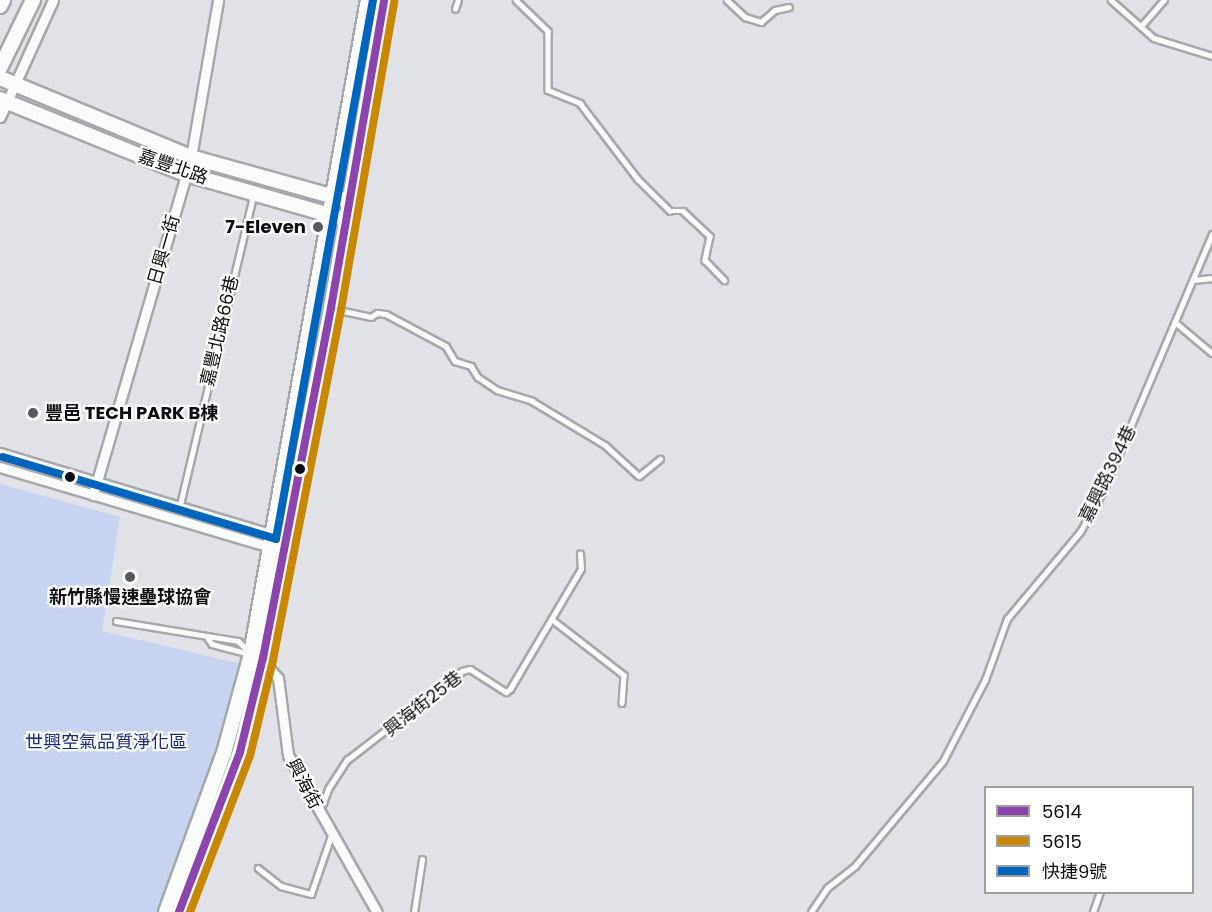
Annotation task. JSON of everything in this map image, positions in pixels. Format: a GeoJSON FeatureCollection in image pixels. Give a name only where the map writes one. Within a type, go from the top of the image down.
{"type":"FeatureCollection","features":[{"type":"Feature","properties":{"kind":"street"},"geometry":{"type":"LineString","coordinates":[[0,6],[3,0]]}},
{"type":"Feature","properties":{"kind":"street"},"geometry":{"type":"LineString","coordinates":[[0,68],[33,0]]}},
{"type":"Feature","properties":{"kind":"street"},"geometry":{"type":"LineString","coordinates":[[0,117],[3,100],[14,85],[53,0]]}},
{"type":"Feature","properties":{"kind":"street","name":"日興一街"},"geometry":{"type":"LineString","coordinates":[[93,495],[191,157],[218,0]]}},
{"type":"Feature","properties":{"kind":"street"},"geometry":{"type":"LineString","coordinates":[[279,543],[333,197],[368,0]]}},
{"type":"Feature","properties":{"kind":"street"},"geometry":{"type":"LineString","coordinates":[[179,912],[240,752],[279,543],[331,308],[384,0]]}},
{"type":"Feature","properties":{"kind":"street","name":"嘉豐北路"},"geometry":{"type":"LineString","coordinates":[[0,78],[191,157],[349,201]]}},
{"type":"Feature","properties":{"kind":"street","name":"嘉豐北路"},"geometry":{"type":"LineString","coordinates":[[3,100],[186,174],[346,219]]}},
{"type":"Feature","properties":{"kind":"street"},"geometry":{"type":"LineString","coordinates":[[0,453],[180,505],[279,543]]}},
{"type":"Feature","properties":{"kind":"street"},"geometry":{"type":"LineString","coordinates":[[0,467],[93,495],[279,543]]}},
{"type":"Feature","properties":{"kind":"street"},"geometry":{"type":"LineString","coordinates":[[166,912],[257,656]]}},
{"type":"Feature","properties":{"kind":"street","name":"興海街"},"geometry":{"type":"LineString","coordinates":[[257,656],[278,678],[288,755],[377,912]]}},
{"type":"Feature","properties":{"kind":"lane"},"geometry":{"type":"LineString","coordinates":[[455,9],[458,0]]}},
{"type":"Feature","properties":{"kind":"lane"},"geometry":{"type":"LineString","coordinates":[[516,0],[548,31],[548,90],[580,103],[638,179],[670,211],[683,211],[710,236],[705,260],[724,280]]}},
{"type":"Feature","properties":{"kind":"lane"},"geometry":{"type":"LineString","coordinates":[[727,0],[745,17],[761,22],[775,10],[789,7]]}},
{"type":"Feature","properties":{"kind":"lane"},"geometry":{"type":"LineString","coordinates":[[1111,0],[1164,42],[1212,56]]}},
{"type":"Feature","properties":{"kind":"lane"},"geometry":{"type":"LineString","coordinates":[[1143,24],[1164,0]]}},
{"type":"Feature","properties":{"kind":"lane","name":"嘉豐北路66巷"},"geometry":{"type":"LineString","coordinates":[[180,505],[254,194]]}},
{"type":"Feature","properties":{"kind":"lane","name":"嘉興路394巷"},"geometry":{"type":"LineString","coordinates":[[811,912],[827,888],[855,866],[943,761],[985,680],[1008,619],[1080,532],[1104,491],[1212,234]]}},
{"type":"Feature","properties":{"kind":"lane"},"geometry":{"type":"LineString","coordinates":[[1193,280],[1212,278]]}},
{"type":"Feature","properties":{"kind":"lane"},"geometry":{"type":"LineString","coordinates":[[331,308],[396,318],[446,346],[455,361],[471,366],[478,377],[497,390],[532,401],[605,445],[639,476],[660,459]]}},
{"type":"Feature","properties":{"kind":"lane"},"geometry":{"type":"LineString","coordinates":[[1175,322],[1212,353]]}},
{"type":"Feature","properties":{"kind":"lane","name":"興海街25巷"},"geometry":{"type":"LineString","coordinates":[[317,808],[323,803],[327,789],[348,760],[462,671],[470,669],[506,692],[553,620],[581,569],[580,554]]}},
{"type":"Feature","properties":{"kind":"lane"},"geometry":{"type":"LineString","coordinates":[[553,620],[624,675],[622,703]]}},
{"type":"Feature","properties":{"kind":"lane"},"geometry":{"type":"LineString","coordinates":[[116,621],[208,638],[238,641],[257,656]]}},
{"type":"Feature","properties":{"kind":"lane"},"geometry":{"type":"LineString","coordinates":[[208,638],[212,644],[257,656]]}},
{"type":"Feature","properties":{"kind":"lane"},"geometry":{"type":"LineString","coordinates":[[258,868],[281,886],[311,894],[332,833]]}},
{"type":"Feature","properties":{"kind":"lane"},"geometry":{"type":"LineString","coordinates":[[414,912],[422,860]]}},
{"type":"Feature","properties":{"kind":"lane"},"geometry":{"type":"LineString","coordinates":[[1093,912],[1099,894]]}},
{"type":"Feature","properties":{"kind":"green space","name":"世興空氣品質淨化區"},"geometry":{"type":"Polygon","coordinates":[[[0,484],[120,517],[102,631],[246,665],[160,912],[0,912],[0,484]]]}},
{"type":"Feature","properties":{"kind":"transit line","name":"快捷9號"},"geometry":{"type":"LineString","coordinates":[[3,457],[276,539],[373,0]]}},
{"type":"Feature","properties":{"kind":"transit line","name":"5614"},"geometry":{"type":"LineString","coordinates":[[179,912],[240,752],[263,658],[331,308],[384,0]]}},
{"type":"Feature","properties":{"kind":"transit line","name":"5615"},"geometry":{"type":"LineString","coordinates":[[190,912],[250,756],[273,660],[341,310],[394,2]]}},
{"type":"Feature","properties":{"kind":"place","name":"7-Eleven"},"geometry":{"type":"Point","coordinates":[318,227]}},
{"type":"Feature","properties":{"kind":"place","name":"豐邑 TECH PARK B棟"},"geometry":{"type":"Point","coordinates":[33,413]}},
{"type":"Feature","properties":{"kind":"place","name":"新竹縣慢速壘球協會"},"geometry":{"type":"Point","coordinates":[130,577]}}]}
